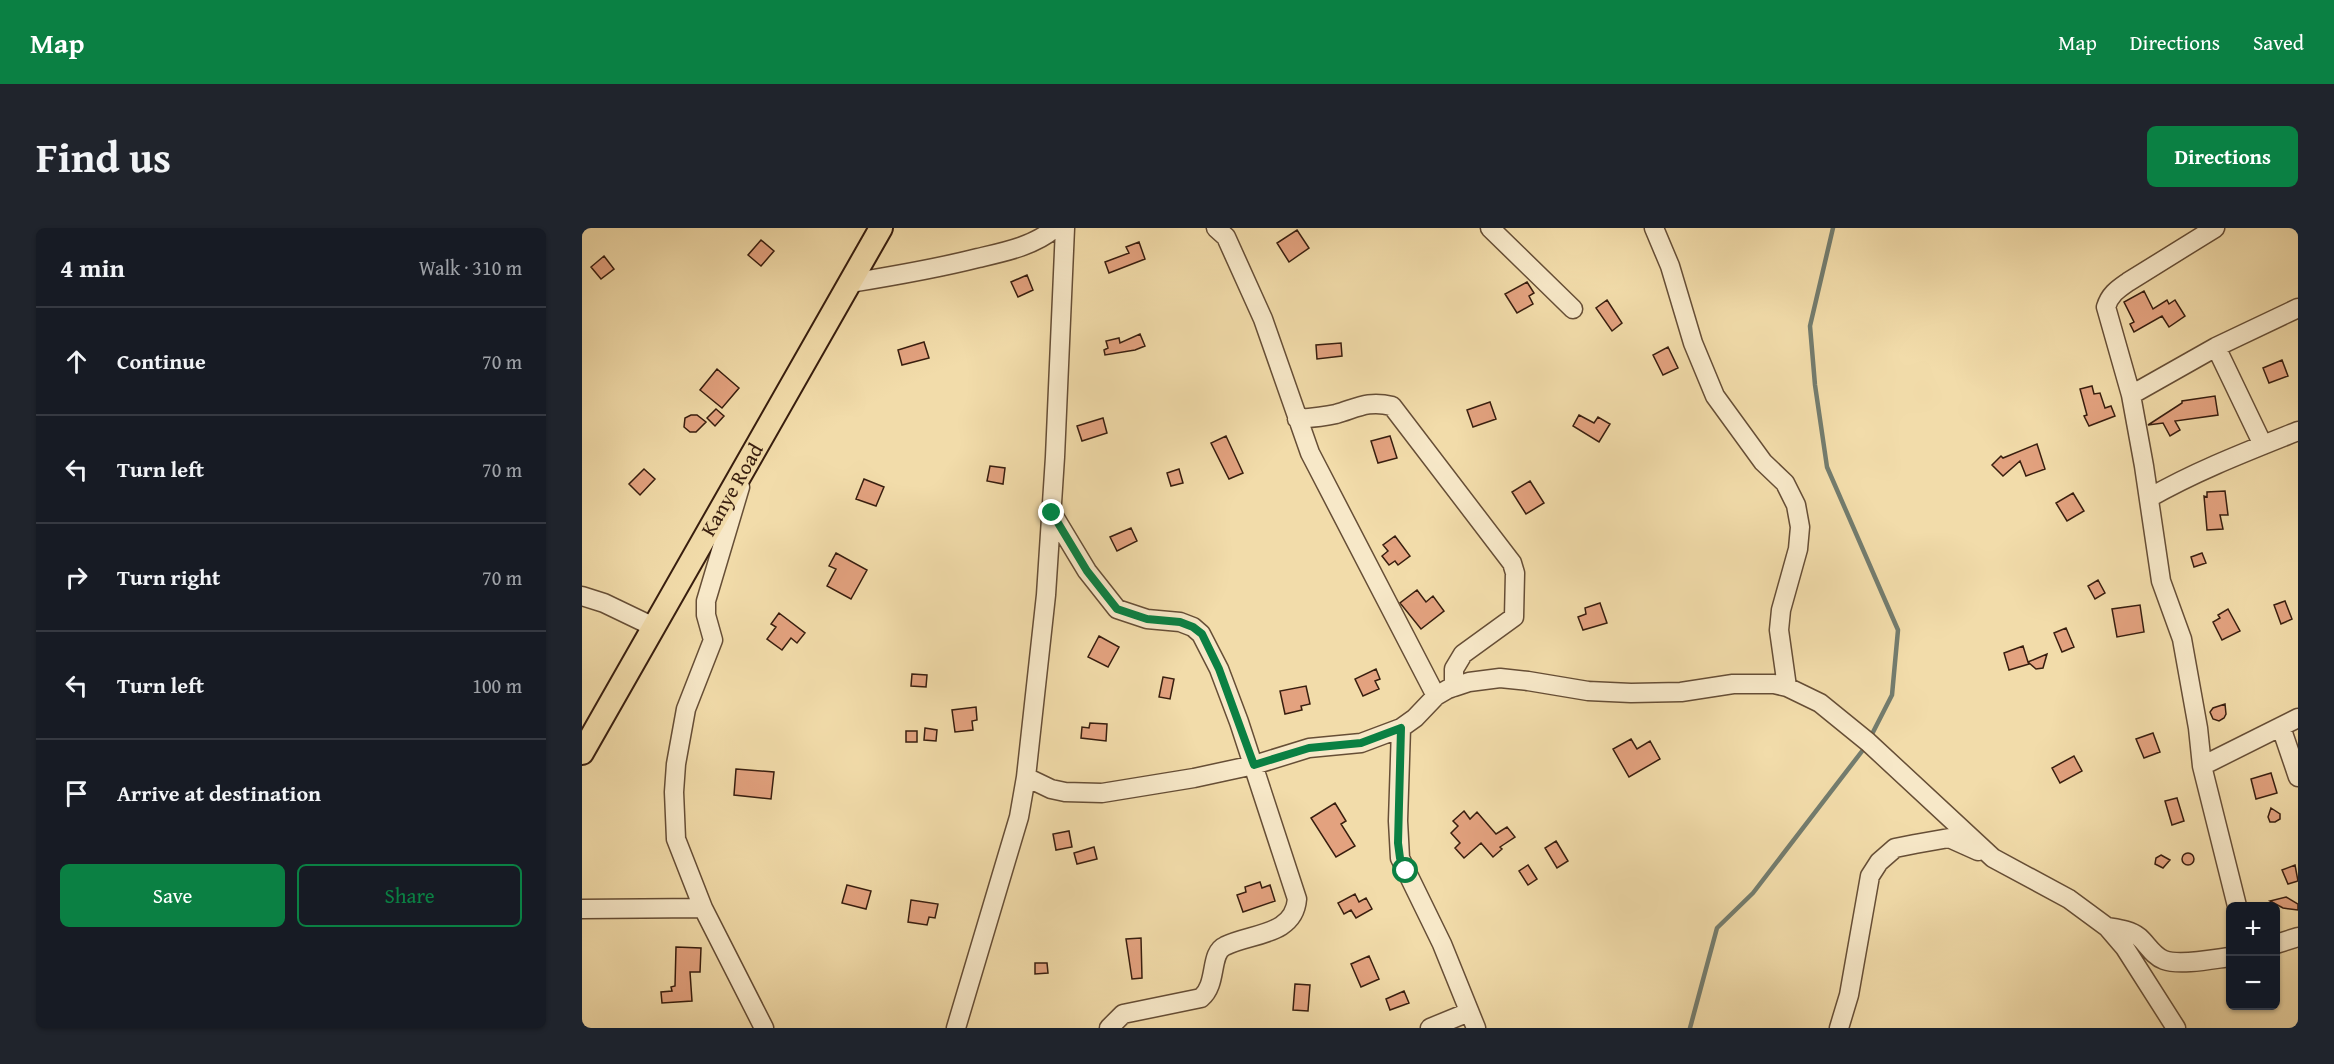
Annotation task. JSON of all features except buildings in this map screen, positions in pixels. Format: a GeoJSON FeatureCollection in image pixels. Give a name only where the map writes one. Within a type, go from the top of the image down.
{"type":"FeatureCollection","features":[{"type":"Feature","properties":{"kind":"main road","name":"Kanye Road"},"geometry":{"type":"LineString","coordinates":[[582,753],[881,228]]}},
{"type":"Feature","properties":{"kind":"street"},"geometry":{"type":"LineString","coordinates":[[850,283],[936,268],[1015,249],[1038,239],[1055,228]]}},
{"type":"Feature","properties":{"kind":"street"},"geometry":{"type":"LineString","coordinates":[[956,1028],[1019,817],[1026,777],[1046,595],[1052,513],[1065,228]]}},
{"type":"Feature","properties":{"kind":"street"},"geometry":{"type":"LineString","coordinates":[[1216,228],[1226,237],[1263,319],[1310,453],[1436,696]]}},
{"type":"Feature","properties":{"kind":"street"},"geometry":{"type":"LineString","coordinates":[[1490,228],[1573,309]]}},
{"type":"Feature","properties":{"kind":"street"},"geometry":{"type":"LineString","coordinates":[[1654,228],[1670,266],[1693,343],[1716,396],[1763,462],[1785,483],[1797,505],[1800,527],[1798,549],[1781,610],[1779,630],[1787,687]]}},
{"type":"Feature","properties":{"kind":"street"},"geometry":{"type":"LineString","coordinates":[[2215,228],[2115,291],[2106,307],[2131,395],[2161,581],[2182,639],[2198,728],[2202,766],[2236,902]]}},
{"type":"Feature","properties":{"kind":"street"},"geometry":{"type":"LineString","coordinates":[[2131,395],[2216,347],[2298,308]]}},
{"type":"Feature","properties":{"kind":"street"},"geometry":{"type":"LineString","coordinates":[[2216,347],[2263,445]]}},
{"type":"Feature","properties":{"kind":"street"},"geometry":{"type":"LineString","coordinates":[[1297,419],[1330,415],[1358,405],[1378,403],[1392,406],[1512,563],[1515,573],[1514,617],[1463,654],[1455,669],[1454,687]]}},
{"type":"Feature","properties":{"kind":"street"},"geometry":{"type":"LineString","coordinates":[[2149,498],[2172,485],[2298,431]]}},
{"type":"Feature","properties":{"kind":"street"},"geometry":{"type":"LineString","coordinates":[[748,463],[706,601],[706,615],[713,640],[686,709],[676,764],[674,792],[676,839],[703,908],[764,1028]]}},
{"type":"Feature","properties":{"kind":"street"},"geometry":{"type":"LineString","coordinates":[[1052,513],[1087,571],[1117,609],[1147,619],[1180,622],[1193,627],[1202,634],[1219,669],[1254,765],[1296,892],[1294,914],[1286,923],[1270,932],[1223,946],[1217,953],[1208,992],[1201,998],[1124,1014],[1109,1028]]}},
{"type":"Feature","properties":{"kind":"street"},"geometry":{"type":"LineString","coordinates":[[582,596],[604,603],[654,627]]}},
{"type":"Feature","properties":{"kind":"street"},"geometry":{"type":"LineString","coordinates":[[1026,777],[1051,789],[1102,794],[1194,778],[1254,765],[1309,748],[1361,743],[1401,728],[1415,718],[1436,696],[1454,687],[1468,682],[1500,678],[1588,692],[1631,693],[1681,692],[1733,684],[1774,684],[1787,687],[1820,703],[1868,742],[1993,858]]}},
{"type":"Feature","properties":{"kind":"street"},"geometry":{"type":"LineString","coordinates":[[2202,766],[2298,718]]}},
{"type":"Feature","properties":{"kind":"street"},"geometry":{"type":"LineString","coordinates":[[2281,727],[2298,777]]}},
{"type":"Feature","properties":{"kind":"street"},"geometry":{"type":"LineString","coordinates":[[1401,728],[1398,821],[1400,858],[1442,944],[1473,1020],[1430,1028]]}},
{"type":"Feature","properties":{"kind":"street"},"geometry":{"type":"LineString","coordinates":[[1839,1028],[1849,995],[1869,876],[1879,862],[1895,848],[1949,838],[1993,858],[2069,899],[2108,927],[2125,948],[2176,1028]]}},
{"type":"Feature","properties":{"kind":"street"},"geometry":{"type":"LineString","coordinates":[[582,909],[703,908]]}},
{"type":"Feature","properties":{"kind":"street"},"geometry":{"type":"LineString","coordinates":[[2108,927],[2125,930],[2137,936],[2163,960],[2226,957]]}},
{"type":"Feature","properties":{"kind":"street"},"geometry":{"type":"LineString","coordinates":[[2280,943],[2298,937]]}},
{"type":"Feature","properties":{"kind":"waterway"},"geometry":{"type":"LineString","coordinates":[[1833,228],[1810,326],[1815,385],[1827,467],[1898,630],[1892,695],[1870,738]]}},
{"type":"Feature","properties":{"kind":"waterway"},"geometry":{"type":"LineString","coordinates":[[1690,1028],[1717,928],[1753,893],[1866,746]]}},
{"type":"Feature","properties":{"kind":"route"},"geometry":{"type":"LineString","coordinates":[[1052,513],[1087,571],[1117,609],[1147,619],[1180,622],[1193,627],[1202,634],[1219,669],[1254,765],[1309,748],[1361,743],[1401,728],[1398,843],[1400,858],[1406,871]]}}]}
